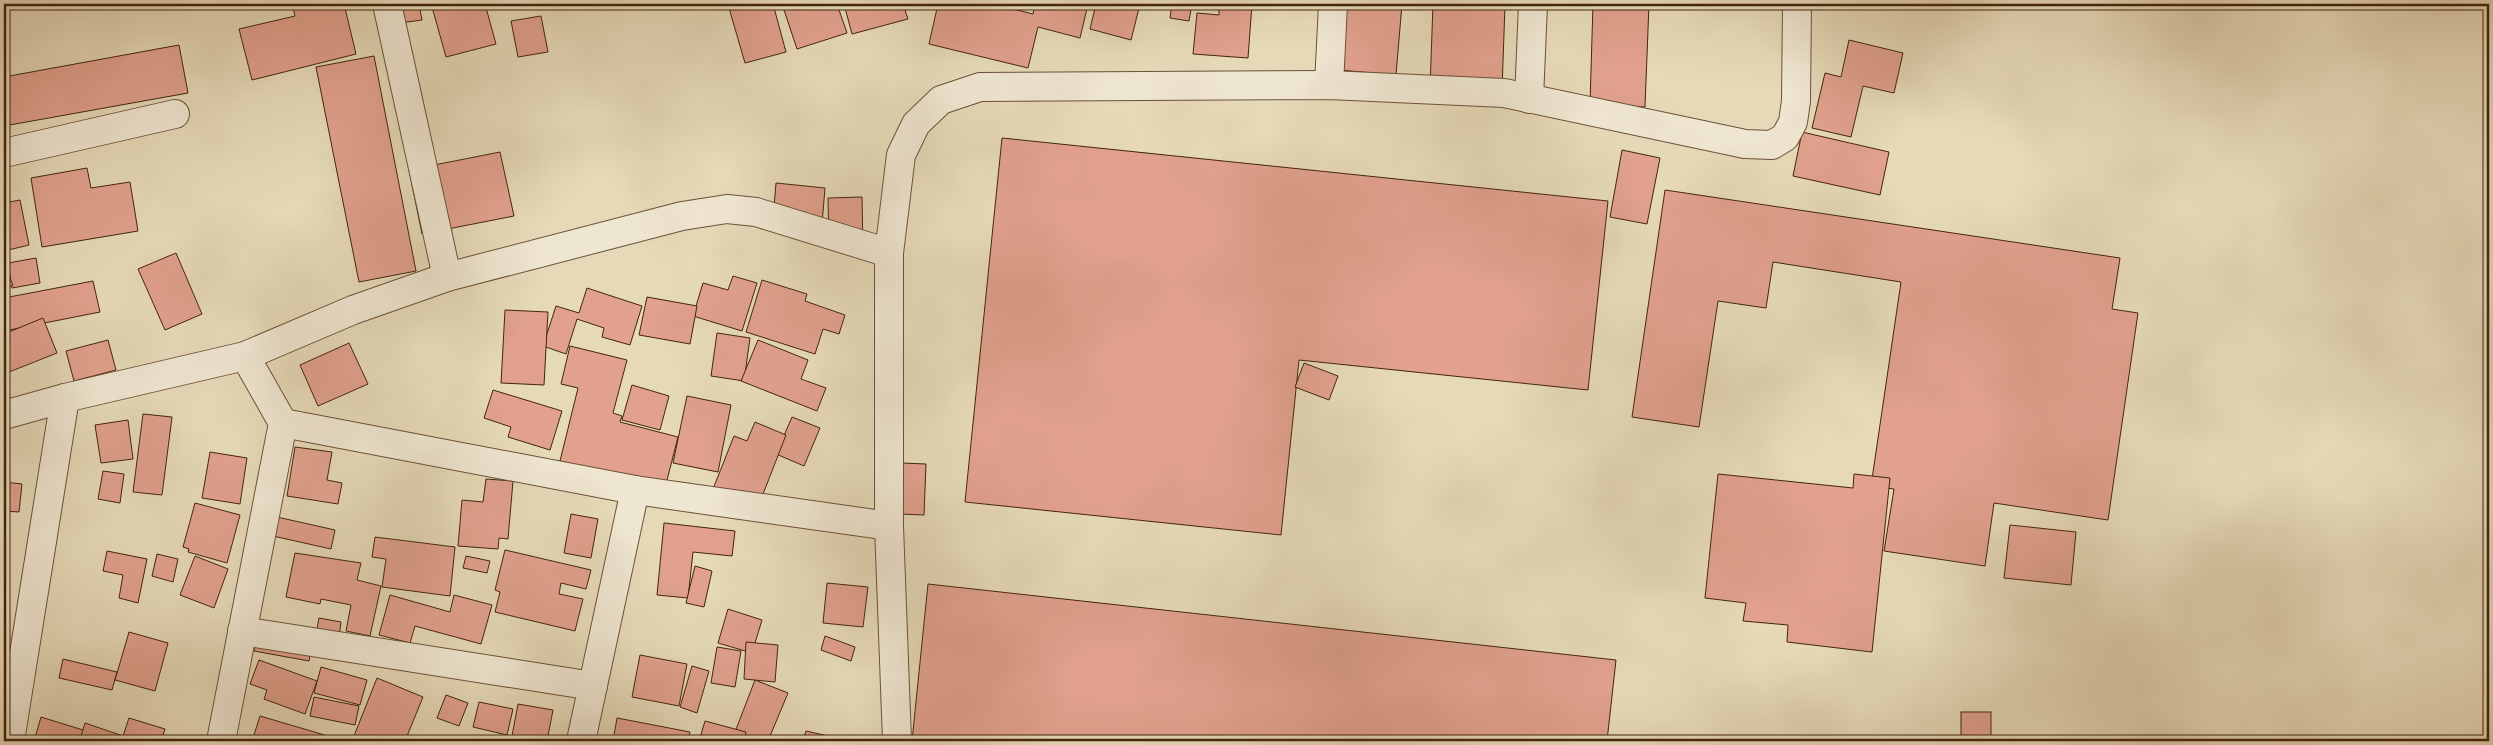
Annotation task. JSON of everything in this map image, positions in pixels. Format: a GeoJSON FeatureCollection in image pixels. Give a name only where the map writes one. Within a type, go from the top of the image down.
{"type":"FeatureCollection","features":[{"type":"Feature","properties":{"kind":"street"},"geometry":{"type":"LineString","coordinates":[[387,4],[447,277]]}},
{"type":"Feature","properties":{"kind":"street"},"geometry":{"type":"LineString","coordinates":[[1329,85],[1332,4]]}},
{"type":"Feature","properties":{"kind":"street"},"geometry":{"type":"LineString","coordinates":[[1528,99],[1533,4]]}},
{"type":"Feature","properties":{"kind":"street"},"geometry":{"type":"LineString","coordinates":[[897,741],[889,526],[889,252],[901,155],[916,124],[941,100],[980,87],[1329,85],[1504,93],[1745,144],[1772,145],[1785,137],[1793,122],[1796,101],[1797,4]]}},
{"type":"Feature","properties":{"kind":"street"},"geometry":{"type":"LineString","coordinates":[[4,153],[175,114]]}},
{"type":"Feature","properties":{"kind":"street"},"geometry":{"type":"LineString","coordinates":[[4,415],[65,398],[245,356],[353,310],[447,277],[682,216],[727,209],[756,212],[889,252]]}},
{"type":"Feature","properties":{"kind":"street"},"geometry":{"type":"LineString","coordinates":[[221,741],[283,423],[245,356]]}},
{"type":"Feature","properties":{"kind":"street"},"geometry":{"type":"LineString","coordinates":[[10,741],[65,398]]}},
{"type":"Feature","properties":{"kind":"street"},"geometry":{"type":"LineString","coordinates":[[283,423],[635,490],[889,526]]}},
{"type":"Feature","properties":{"kind":"street"},"geometry":{"type":"LineString","coordinates":[[581,741],[635,490]]}},
{"type":"Feature","properties":{"kind":"street"},"geometry":{"type":"LineString","coordinates":[[242,631],[592,686]]}},
{"type":"Feature","properties":{"kind":"building"},"geometry":{"type":"Polygon","coordinates":[[[292,4],[344,4],[356,54],[252,80],[239,29],[295,16],[292,4]]]}},
{"type":"Feature","properties":{"kind":"building"},"geometry":{"type":"Polygon","coordinates":[[[398,4],[419,4],[422,20],[400,23],[398,4]]]}},
{"type":"Feature","properties":{"kind":"building"},"geometry":{"type":"Polygon","coordinates":[[[444,4],[485,4],[496,44],[446,57],[432,7],[444,4]]]}},
{"type":"Feature","properties":{"kind":"building"},"geometry":{"type":"Polygon","coordinates":[[[745,4],[773,4],[786,52],[745,63],[729,8],[745,4]]]}},
{"type":"Feature","properties":{"kind":"building"},"geometry":{"type":"Polygon","coordinates":[[[782,4],[837,4],[847,33],[797,49],[782,4]]]}},
{"type":"Feature","properties":{"kind":"building"},"geometry":{"type":"Polygon","coordinates":[[[844,4],[903,4],[908,19],[852,34],[844,4]]]}},
{"type":"Feature","properties":{"kind":"building"},"geometry":{"type":"Polygon","coordinates":[[[938,4],[993,4],[1033,14],[1035,4],[1088,4],[1080,38],[1038,27],[1028,68],[929,44],[938,4]]]}},
{"type":"Feature","properties":{"kind":"building"},"geometry":{"type":"Polygon","coordinates":[[[986,4],[1030,4],[1030,8],[986,4]]]}},
{"type":"Feature","properties":{"kind":"building"},"geometry":{"type":"Polygon","coordinates":[[[1096,4],[1140,4],[1131,40],[1090,29],[1096,4]]]}},
{"type":"Feature","properties":{"kind":"building"},"geometry":{"type":"Polygon","coordinates":[[[1172,4],[1192,4],[1189,21],[1170,18],[1172,4]]]}},
{"type":"Feature","properties":{"kind":"building"},"geometry":{"type":"Polygon","coordinates":[[[1219,4],[1252,4],[1248,58],[1193,54],[1197,13],[1219,15],[1219,4]]]}},
{"type":"Feature","properties":{"kind":"building"},"geometry":{"type":"Polygon","coordinates":[[[1345,4],[1402,4],[1396,75],[1339,70],[1345,4]]]}},
{"type":"Feature","properties":{"kind":"building"},"geometry":{"type":"Polygon","coordinates":[[[1433,4],[1505,4],[1502,91],[1430,88],[1433,4]]]}},
{"type":"Feature","properties":{"kind":"building"},"geometry":{"type":"Polygon","coordinates":[[[1593,4],[1649,4],[1645,107],[1590,104],[1593,4]]]}},
{"type":"Feature","properties":{"kind":"building"},"geometry":{"type":"Polygon","coordinates":[[[541,16],[548,52],[518,57],[511,21],[541,16]]]}},
{"type":"Feature","properties":{"kind":"building"},"geometry":{"type":"Polygon","coordinates":[[[1849,40],[1903,53],[1894,93],[1863,86],[1851,137],[1812,128],[1825,73],[1841,77],[1849,40]]]}},
{"type":"Feature","properties":{"kind":"building"},"geometry":{"type":"Polygon","coordinates":[[[179,45],[188,93],[4,126],[4,77],[179,45]]]}},
{"type":"Feature","properties":{"kind":"building"},"geometry":{"type":"Polygon","coordinates":[[[374,56],[416,271],[359,282],[316,67],[374,56]]]}},
{"type":"Feature","properties":{"kind":"building"},"geometry":{"type":"Polygon","coordinates":[[[1802,132],[1889,152],[1880,195],[1793,176],[1802,132]]]}},
{"type":"Feature","properties":{"kind":"building"},"geometry":{"type":"Polygon","coordinates":[[[1002,138],[1608,201],[1588,390],[1299,360],[1281,535],[965,502],[1002,138]]]}},
{"type":"Feature","properties":{"kind":"building"},"geometry":{"type":"Polygon","coordinates":[[[1622,150],[1660,158],[1647,224],[1610,217],[1622,150]]]}},
{"type":"Feature","properties":{"kind":"building"},"geometry":{"type":"Polygon","coordinates":[[[500,152],[514,216],[422,234],[409,170],[500,152]]]}},
{"type":"Feature","properties":{"kind":"building"},"geometry":{"type":"Polygon","coordinates":[[[87,168],[91,188],[130,182],[138,231],[42,247],[31,178],[87,168]]]}},
{"type":"Feature","properties":{"kind":"building"},"geometry":{"type":"Polygon","coordinates":[[[776,183],[825,188],[822,224],[773,220],[776,183]]]}},
{"type":"Feature","properties":{"kind":"building"},"geometry":{"type":"Polygon","coordinates":[[[1665,190],[2120,258],[2112,309],[2138,313],[2108,520],[1994,503],[1985,566],[1884,551],[1894,489],[1871,486],[1901,282],[1773,262],[1766,308],[1718,301],[1699,427],[1632,417],[1665,190]]]}},
{"type":"Feature","properties":{"kind":"building"},"geometry":{"type":"Polygon","coordinates":[[[862,197],[863,248],[829,248],[828,198],[862,197]]]}},
{"type":"Feature","properties":{"kind":"building"},"geometry":{"type":"Polygon","coordinates":[[[20,200],[29,245],[4,251],[4,203],[20,200]]]}},
{"type":"Feature","properties":{"kind":"building"},"geometry":{"type":"Polygon","coordinates":[[[176,253],[202,314],[165,330],[138,269],[176,253]]]}},
{"type":"Feature","properties":{"kind":"building"},"geometry":{"type":"Polygon","coordinates":[[[36,258],[40,283],[12,288],[8,263],[36,258]]]}},
{"type":"Feature","properties":{"kind":"building"},"geometry":{"type":"Polygon","coordinates":[[[4,267],[13,285],[4,290],[4,267]]]}},
{"type":"Feature","properties":{"kind":"building"},"geometry":{"type":"Polygon","coordinates":[[[733,276],[757,283],[742,331],[693,316],[703,283],[728,290],[733,276]]]}},
{"type":"Feature","properties":{"kind":"building"},"geometry":{"type":"Polygon","coordinates":[[[762,280],[807,294],[805,301],[845,315],[839,334],[823,329],[815,354],[746,332],[762,280]]]}},
{"type":"Feature","properties":{"kind":"building"},"geometry":{"type":"Polygon","coordinates":[[[93,281],[100,312],[4,331],[4,298],[93,281]]]}},
{"type":"Feature","properties":{"kind":"building"},"geometry":{"type":"Polygon","coordinates":[[[587,288],[642,306],[630,345],[602,337],[604,328],[577,319],[566,354],[543,346],[556,306],[579,313],[587,288]]]}},
{"type":"Feature","properties":{"kind":"building"},"geometry":{"type":"Polygon","coordinates":[[[647,297],[697,306],[690,344],[639,335],[647,297]]]}},
{"type":"Feature","properties":{"kind":"building"},"geometry":{"type":"Polygon","coordinates":[[[505,310],[548,312],[544,385],[501,383],[505,310]]]}},
{"type":"Feature","properties":{"kind":"building"},"geometry":{"type":"Polygon","coordinates":[[[43,318],[57,353],[4,374],[4,334],[43,318]]]}},
{"type":"Feature","properties":{"kind":"building"},"geometry":{"type":"Polygon","coordinates":[[[717,333],[750,338],[744,381],[711,376],[717,333]]]}},
{"type":"Feature","properties":{"kind":"building"},"geometry":{"type":"Polygon","coordinates":[[[108,340],[116,370],[74,381],[66,351],[108,340]]]}},
{"type":"Feature","properties":{"kind":"building"},"geometry":{"type":"Polygon","coordinates":[[[758,340],[808,360],[801,379],[826,388],[817,411],[741,381],[758,340]]]}},
{"type":"Feature","properties":{"kind":"building"},"geometry":{"type":"Polygon","coordinates":[[[349,343],[368,384],[318,406],[300,365],[349,343]]]}},
{"type":"Feature","properties":{"kind":"building"},"geometry":{"type":"Polygon","coordinates":[[[570,346],[627,360],[613,413],[622,416],[620,422],[678,437],[665,488],[560,461],[578,388],[561,384],[570,346]]]}},
{"type":"Feature","properties":{"kind":"building"},"geometry":{"type":"Polygon","coordinates":[[[1304,363],[1338,376],[1329,400],[1295,387],[1304,363]]]}},
{"type":"Feature","properties":{"kind":"building"},"geometry":{"type":"Polygon","coordinates":[[[632,385],[669,396],[660,430],[622,420],[632,385]]]}},
{"type":"Feature","properties":{"kind":"building"},"geometry":{"type":"Polygon","coordinates":[[[493,390],[562,411],[550,450],[508,437],[511,427],[484,418],[493,390]]]}},
{"type":"Feature","properties":{"kind":"building"},"geometry":{"type":"Polygon","coordinates":[[[687,396],[731,405],[718,472],[673,463],[687,396]]]}},
{"type":"Feature","properties":{"kind":"building"},"geometry":{"type":"Polygon","coordinates":[[[143,414],[172,417],[162,495],[133,492],[143,414]]]}},
{"type":"Feature","properties":{"kind":"building"},"geometry":{"type":"Polygon","coordinates":[[[792,417],[820,428],[804,466],[776,454],[792,417]]]}},
{"type":"Feature","properties":{"kind":"building"},"geometry":{"type":"Polygon","coordinates":[[[128,420],[133,459],[101,463],[95,425],[128,420]]]}},
{"type":"Feature","properties":{"kind":"building"},"geometry":{"type":"Polygon","coordinates":[[[755,422],[786,435],[758,507],[713,489],[734,436],[747,441],[755,422]]]}},
{"type":"Feature","properties":{"kind":"building"},"geometry":{"type":"Polygon","coordinates":[[[295,447],[332,452],[327,480],[342,483],[338,504],[287,496],[295,447]]]}},
{"type":"Feature","properties":{"kind":"building"},"geometry":{"type":"Polygon","coordinates":[[[210,452],[247,458],[240,504],[202,498],[210,452]]]}},
{"type":"Feature","properties":{"kind":"building"},"geometry":{"type":"Polygon","coordinates":[[[901,463],[926,464],[924,515],[899,514],[901,463]]]}},
{"type":"Feature","properties":{"kind":"building"},"geometry":{"type":"Polygon","coordinates":[[[103,471],[124,474],[120,503],[98,499],[103,471]]]}},
{"type":"Feature","properties":{"kind":"building"},"geometry":{"type":"Polygon","coordinates":[[[1718,474],[1853,488],[1854,474],[1890,478],[1872,652],[1787,642],[1788,625],[1743,621],[1746,603],[1705,598],[1718,474]]]}},
{"type":"Feature","properties":{"kind":"building"},"geometry":{"type":"Polygon","coordinates":[[[486,479],[513,481],[508,539],[499,538],[498,549],[458,546],[462,500],[483,502],[486,479]]]}},
{"type":"Feature","properties":{"kind":"building"},"geometry":{"type":"Polygon","coordinates":[[[4,482],[22,484],[19,512],[4,511],[4,482]]]}},
{"type":"Feature","properties":{"kind":"building"},"geometry":{"type":"Polygon","coordinates":[[[195,503],[240,515],[227,563],[188,552],[189,549],[183,547],[195,503]]]}},
{"type":"Feature","properties":{"kind":"building"},"geometry":{"type":"Polygon","coordinates":[[[571,514],[598,519],[591,558],[564,553],[571,514]]]}},
{"type":"Feature","properties":{"kind":"building"},"geometry":{"type":"Polygon","coordinates":[[[277,517],[335,530],[331,549],[273,536],[277,517]]]}},
{"type":"Feature","properties":{"kind":"building"},"geometry":{"type":"Polygon","coordinates":[[[664,523],[735,531],[732,556],[693,552],[688,598],[657,595],[664,523]]]}},
{"type":"Feature","properties":{"kind":"building"},"geometry":{"type":"Polygon","coordinates":[[[2010,525],[2076,532],[2071,585],[2004,578],[2010,525]]]}},
{"type":"Feature","properties":{"kind":"building"},"geometry":{"type":"Polygon","coordinates":[[[375,537],[455,547],[450,596],[382,587],[386,559],[372,557],[375,537]]]}},
{"type":"Feature","properties":{"kind":"building"},"geometry":{"type":"Polygon","coordinates":[[[505,550],[591,570],[586,589],[561,583],[559,594],[583,599],[575,631],[495,612],[500,592],[495,590],[505,550]]]}},
{"type":"Feature","properties":{"kind":"building"},"geometry":{"type":"Polygon","coordinates":[[[107,551],[147,559],[138,603],[119,598],[123,575],[103,571],[107,551]]]}},
{"type":"Feature","properties":{"kind":"building"},"geometry":{"type":"Polygon","coordinates":[[[295,553],[361,563],[357,580],[381,586],[370,636],[346,631],[351,605],[321,599],[320,604],[286,597],[295,553]]]}},
{"type":"Feature","properties":{"kind":"building"},"geometry":{"type":"Polygon","coordinates":[[[157,554],[178,559],[173,582],[152,576],[157,554]]]}},
{"type":"Feature","properties":{"kind":"building"},"geometry":{"type":"Polygon","coordinates":[[[195,556],[228,569],[214,608],[180,595],[195,556]]]}},
{"type":"Feature","properties":{"kind":"building"},"geometry":{"type":"Polygon","coordinates":[[[466,556],[490,561],[487,573],[463,568],[466,556]]]}},
{"type":"Feature","properties":{"kind":"building"},"geometry":{"type":"Polygon","coordinates":[[[695,566],[712,571],[704,607],[686,603],[695,566]]]}},
{"type":"Feature","properties":{"kind":"building"},"geometry":{"type":"Polygon","coordinates":[[[827,583],[868,587],[863,627],[823,623],[827,583]]]}},
{"type":"Feature","properties":{"kind":"building"},"geometry":{"type":"Polygon","coordinates":[[[928,584],[1616,660],[1607,741],[912,741],[928,584]]]}},
{"type":"Feature","properties":{"kind":"building"},"geometry":{"type":"Polygon","coordinates":[[[390,595],[450,612],[454,595],[492,605],[481,644],[415,626],[410,643],[379,635],[390,595]]]}},
{"type":"Feature","properties":{"kind":"building"},"geometry":{"type":"Polygon","coordinates":[[[728,609],[762,620],[752,653],[718,643],[728,609]]]}},
{"type":"Feature","properties":{"kind":"building"},"geometry":{"type":"Polygon","coordinates":[[[319,618],[341,622],[338,643],[315,640],[319,618]]]}},
{"type":"Feature","properties":{"kind":"building"},"geometry":{"type":"Polygon","coordinates":[[[259,625],[314,636],[309,661],[254,651],[259,625]]]}},
{"type":"Feature","properties":{"kind":"building"},"geometry":{"type":"Polygon","coordinates":[[[129,632],[168,643],[155,691],[115,680],[129,632]]]}},
{"type":"Feature","properties":{"kind":"building"},"geometry":{"type":"Polygon","coordinates":[[[825,636],[855,647],[851,661],[821,650],[825,636]]]}},
{"type":"Feature","properties":{"kind":"building"},"geometry":{"type":"Polygon","coordinates":[[[746,642],[778,645],[775,682],[744,679],[746,642]]]}},
{"type":"Feature","properties":{"kind":"building"},"geometry":{"type":"Polygon","coordinates":[[[717,647],[741,651],[735,687],[711,683],[717,647]]]}},
{"type":"Feature","properties":{"kind":"building"},"geometry":{"type":"Polygon","coordinates":[[[640,655],[687,664],[679,706],[632,697],[640,655]]]}},
{"type":"Feature","properties":{"kind":"building"},"geometry":{"type":"Polygon","coordinates":[[[63,659],[117,672],[112,690],[59,678],[63,659]]]}},
{"type":"Feature","properties":{"kind":"building"},"geometry":{"type":"Polygon","coordinates":[[[259,660],[317,681],[305,714],[264,699],[267,690],[250,684],[259,660]]]}},
{"type":"Feature","properties":{"kind":"building"},"geometry":{"type":"Polygon","coordinates":[[[692,666],[709,671],[697,713],[680,707],[692,666]]]}},
{"type":"Feature","properties":{"kind":"building"},"geometry":{"type":"Polygon","coordinates":[[[321,667],[367,680],[360,705],[314,693],[321,667]]]}},
{"type":"Feature","properties":{"kind":"building"},"geometry":{"type":"Polygon","coordinates":[[[377,678],[423,697],[405,741],[352,741],[377,678]]]}},
{"type":"Feature","properties":{"kind":"building"},"geometry":{"type":"Polygon","coordinates":[[[755,680],[788,693],[768,741],[758,741],[735,732],[755,680]]]}},
{"type":"Feature","properties":{"kind":"building"},"geometry":{"type":"Polygon","coordinates":[[[446,695],[468,703],[459,726],[437,718],[446,695]]]}},
{"type":"Feature","properties":{"kind":"building"},"geometry":{"type":"Polygon","coordinates":[[[314,697],[359,706],[355,725],[310,716],[314,697]]]}},
{"type":"Feature","properties":{"kind":"building"},"geometry":{"type":"Polygon","coordinates":[[[479,702],[513,709],[507,735],[473,727],[479,702]]]}},
{"type":"Feature","properties":{"kind":"building"},"geometry":{"type":"Polygon","coordinates":[[[518,704],[553,710],[547,741],[511,741],[518,704]]]}},
{"type":"Feature","properties":{"kind":"building"},"geometry":{"type":"Polygon","coordinates":[[[1961,712],[1991,712],[1991,741],[1961,741],[1961,712]]]}},
{"type":"Feature","properties":{"kind":"building"},"geometry":{"type":"Polygon","coordinates":[[[260,716],[345,741],[252,741],[260,716]]]}},
{"type":"Feature","properties":{"kind":"building"},"geometry":{"type":"Polygon","coordinates":[[[41,717],[83,730],[80,741],[34,741],[41,717]]]}},
{"type":"Feature","properties":{"kind":"building"},"geometry":{"type":"Polygon","coordinates":[[[129,718],[165,729],[161,741],[96,741],[81,736],[85,723],[123,736],[129,718]]]}},
{"type":"Feature","properties":{"kind":"building"},"geometry":{"type":"Polygon","coordinates":[[[617,718],[690,732],[688,741],[613,741],[617,718]]]}},
{"type":"Feature","properties":{"kind":"building"},"geometry":{"type":"Polygon","coordinates":[[[705,721],[746,732],[744,741],[699,741],[705,721]]]}},
{"type":"Feature","properties":{"kind":"building"},"geometry":{"type":"Polygon","coordinates":[[[806,731],[837,738],[836,741],[803,741],[806,731]]]}}]}
